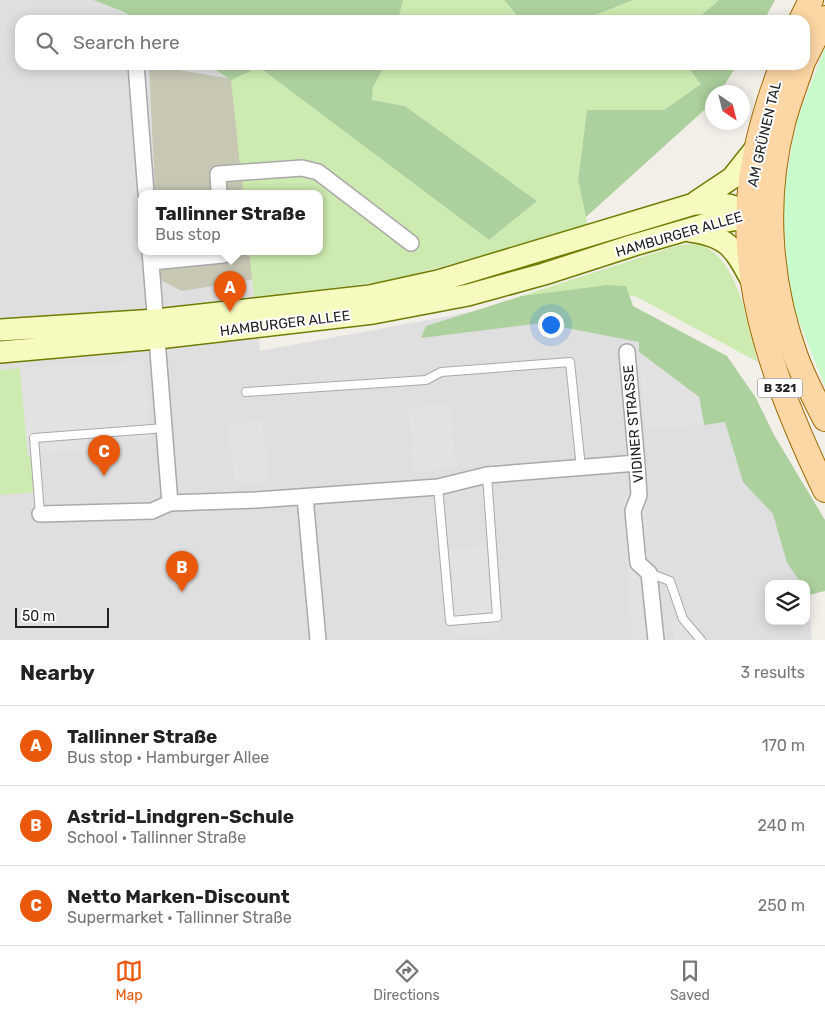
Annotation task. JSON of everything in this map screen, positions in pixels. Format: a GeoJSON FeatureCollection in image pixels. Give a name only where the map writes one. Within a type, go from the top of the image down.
{"type":"FeatureCollection","features":[{"type":"Feature","properties":{"kind":"main road"},"geometry":{"type":"LineString","coordinates":[[803,15],[810,0]]}},
{"type":"Feature","properties":{"kind":"main road"},"geometry":{"type":"LineString","coordinates":[[810,48],[825,18]]}},
{"type":"Feature","properties":{"kind":"main road","name":"AM GRÜNEN TAL"},"geometry":{"type":"LineString","coordinates":[[781,70],[759,144],[750,191],[752,281],[778,381],[825,490]]}},
{"type":"Feature","properties":{"kind":"main road","name":"AM GRÜNEN TAL"},"geometry":{"type":"LineString","coordinates":[[800,70],[783,123],[772,183],[771,237],[778,289],[796,357],[825,419]]}},
{"type":"Feature","properties":{"kind":"main road"},"geometry":{"type":"LineString","coordinates":[[771,237],[760,222],[750,214],[772,183]]}},
{"type":"Feature","properties":{"kind":"street"},"geometry":{"type":"LineString","coordinates":[[136,70],[146,190]]}},
{"type":"Feature","properties":{"kind":"street"},"geometry":{"type":"LineString","coordinates":[[694,204],[732,178],[759,144]]}},
{"type":"Feature","properties":{"kind":"street"},"geometry":{"type":"LineString","coordinates":[[219,190],[218,174],[302,168],[318,172],[411,243]]}},
{"type":"Feature","properties":{"kind":"street","name":"HAMBURGER ALLEE"},"geometry":{"type":"LineString","coordinates":[[0,352],[370,296],[438,281],[694,204],[722,202],[738,206],[750,214]]}},
{"type":"Feature","properties":{"kind":"street","name":"HAMBURGER ALLEE"},"geometry":{"type":"LineString","coordinates":[[0,330],[157,329],[373,313],[468,295],[544,274],[684,230],[733,220],[750,214]]}},
{"type":"Feature","properties":{"kind":"street"},"geometry":{"type":"LineString","coordinates":[[684,230],[712,235],[723,240],[743,264],[752,281]]}},
{"type":"Feature","properties":{"kind":"street"},"geometry":{"type":"LineString","coordinates":[[170,503],[151,256],[187,255]]}},
{"type":"Feature","properties":{"kind":"street","name":"VIDINER STRASSE"},"geometry":{"type":"LineString","coordinates":[[627,352],[637,464],[638,495],[633,511],[637,555],[638,563],[649,573],[656,640]]}},
{"type":"Feature","properties":{"kind":"street"},"geometry":{"type":"LineString","coordinates":[[40,514],[152,511],[170,503],[306,497],[438,487],[487,475],[637,464]]}},
{"type":"Feature","properties":{"kind":"street"},"geometry":{"type":"LineString","coordinates":[[306,497],[318,640]]}},
{"type":"Feature","properties":{"kind":"lane"},"geometry":{"type":"LineString","coordinates":[[246,392],[426,380],[441,372],[570,362],[581,468]]}},
{"type":"Feature","properties":{"kind":"lane"},"geometry":{"type":"LineString","coordinates":[[40,514],[34,438],[165,428]]}},
{"type":"Feature","properties":{"kind":"lane"},"geometry":{"type":"LineString","coordinates":[[438,487],[450,621],[497,617],[487,475]]}},
{"type":"Feature","properties":{"kind":"lane"},"geometry":{"type":"LineString","coordinates":[[649,573],[670,581],[683,619],[701,640]]}},
{"type":"Feature","properties":{"kind":"shaded area"},"geometry":{"type":"Polygon","coordinates":[[[0,0],[93,0],[128,15],[15,15],[15,70],[216,70],[231,80],[243,190],[138,190],[138,255],[249,255],[260,351],[520,303],[628,312],[741,423],[816,580],[810,593],[810,580],[765,580],[765,625],[810,625],[810,610],[812,640],[0,640],[0,0]]]}},
{"type":"Feature","properties":{"kind":"shaded area"},"geometry":{"type":"Polygon","coordinates":[[[149,70],[179,70],[274,86],[480,242],[182,291],[159,279],[158,255],[323,255],[323,190],[155,190],[149,70]]]}},
{"type":"Feature","properties":{"kind":"shaded area"},"geometry":{"type":"Polygon","coordinates":[[[639,352],[699,397],[704,425],[645,428],[639,352]]]}},
{"type":"Feature","properties":{"kind":"shaded area"},"geometry":{"type":"Polygon","coordinates":[[[144,361],[151,439],[113,441],[113,449],[28,456],[20,368],[144,361]]]}},
{"type":"Feature","properties":{"kind":"shaded area"},"geometry":{"type":"Polygon","coordinates":[[[450,404],[456,468],[414,472],[408,408],[450,404]]]}},
{"type":"Feature","properties":{"kind":"shaded area"},"geometry":{"type":"Polygon","coordinates":[[[262,420],[270,481],[235,484],[228,426],[262,420]]]}},
{"type":"Feature","properties":{"kind":"shaded area"},"geometry":{"type":"Polygon","coordinates":[[[646,495],[649,573],[656,640],[632,640],[623,496],[646,495]]]}},
{"type":"Feature","properties":{"kind":"shaded area"},"geometry":{"type":"Polygon","coordinates":[[[491,545],[498,633],[451,637],[444,549],[491,545]]]}},
{"type":"Feature","properties":{"kind":"shaded area"},"geometry":{"type":"Polygon","coordinates":[[[683,619],[701,640],[675,640],[670,621],[683,619]]]}},
{"type":"Feature","properties":{"kind":"green space"},"geometry":{"type":"Polygon","coordinates":[[[93,0],[403,0],[399,15],[128,15],[93,0]]]}},
{"type":"Feature","properties":{"kind":"green space"},"geometry":{"type":"Polygon","coordinates":[[[403,0],[504,0],[517,15],[399,15],[403,0]]]}},
{"type":"Feature","properties":{"kind":"green space"},"geometry":{"type":"Polygon","coordinates":[[[504,0],[633,0],[596,15],[517,15],[504,0]]]}},
{"type":"Feature","properties":{"kind":"green space"},"geometry":{"type":"Polygon","coordinates":[[[633,0],[719,0],[702,15],[596,15],[633,0]]]}},
{"type":"Feature","properties":{"kind":"green space"},"geometry":{"type":"Polygon","coordinates":[[[719,0],[775,0],[767,15],[702,15],[719,0]]]}},
{"type":"Feature","properties":{"kind":"green space"},"geometry":{"type":"Polygon","coordinates":[[[825,48],[825,386],[790,299],[782,201],[797,120],[825,48]]]}},
{"type":"Feature","properties":{"kind":"green space"},"geometry":{"type":"Polygon","coordinates":[[[216,70],[253,70],[231,80],[216,70]]]}},
{"type":"Feature","properties":{"kind":"green space"},"geometry":{"type":"Polygon","coordinates":[[[250,70],[263,70],[489,240],[537,201],[405,106],[372,100],[373,87],[382,70],[690,70],[701,84],[664,110],[587,110],[578,180],[588,226],[394,280],[254,298],[249,255],[323,255],[323,190],[243,190],[231,80],[250,70]]]}},
{"type":"Feature","properties":{"kind":"green space"},"geometry":{"type":"Polygon","coordinates":[[[263,70],[382,70],[373,87],[372,100],[405,106],[537,201],[489,240],[263,70]]]}},
{"type":"Feature","properties":{"kind":"green space"},"geometry":{"type":"Polygon","coordinates":[[[690,70],[734,70],[724,85],[705,85],[705,109],[586,217],[578,180],[587,110],[664,110],[701,84],[690,70]]]}},
{"type":"Feature","properties":{"kind":"green space"},"geometry":{"type":"Polygon","coordinates":[[[679,245],[702,245],[715,253],[725,265],[734,280],[746,314],[758,362],[635,296],[602,293],[484,308],[679,245]]]}},
{"type":"Feature","properties":{"kind":"green space"},"geometry":{"type":"Polygon","coordinates":[[[608,285],[626,286],[633,306],[727,356],[756,398],[774,435],[825,520],[825,591],[810,595],[810,580],[799,580],[787,563],[773,514],[743,482],[725,422],[704,425],[699,397],[639,352],[639,342],[541,323],[421,338],[426,326],[522,296],[608,285]]]}},
{"type":"Feature","properties":{"kind":"green space"},"geometry":{"type":"Polygon","coordinates":[[[20,368],[28,456],[35,455],[38,492],[0,495],[0,370],[20,368]]]}},
{"type":"Feature","properties":{"kind":"place","name":"Tallinner Straße"},"geometry":{"type":"Point","coordinates":[230,312]}},
{"type":"Feature","properties":{"kind":"place","name":"Netto Marken-Discount"},"geometry":{"type":"Point","coordinates":[104,476]}},
{"type":"Feature","properties":{"kind":"place","name":"Astrid-Lindgren-Schule"},"geometry":{"type":"Point","coordinates":[182,592]}}]}
